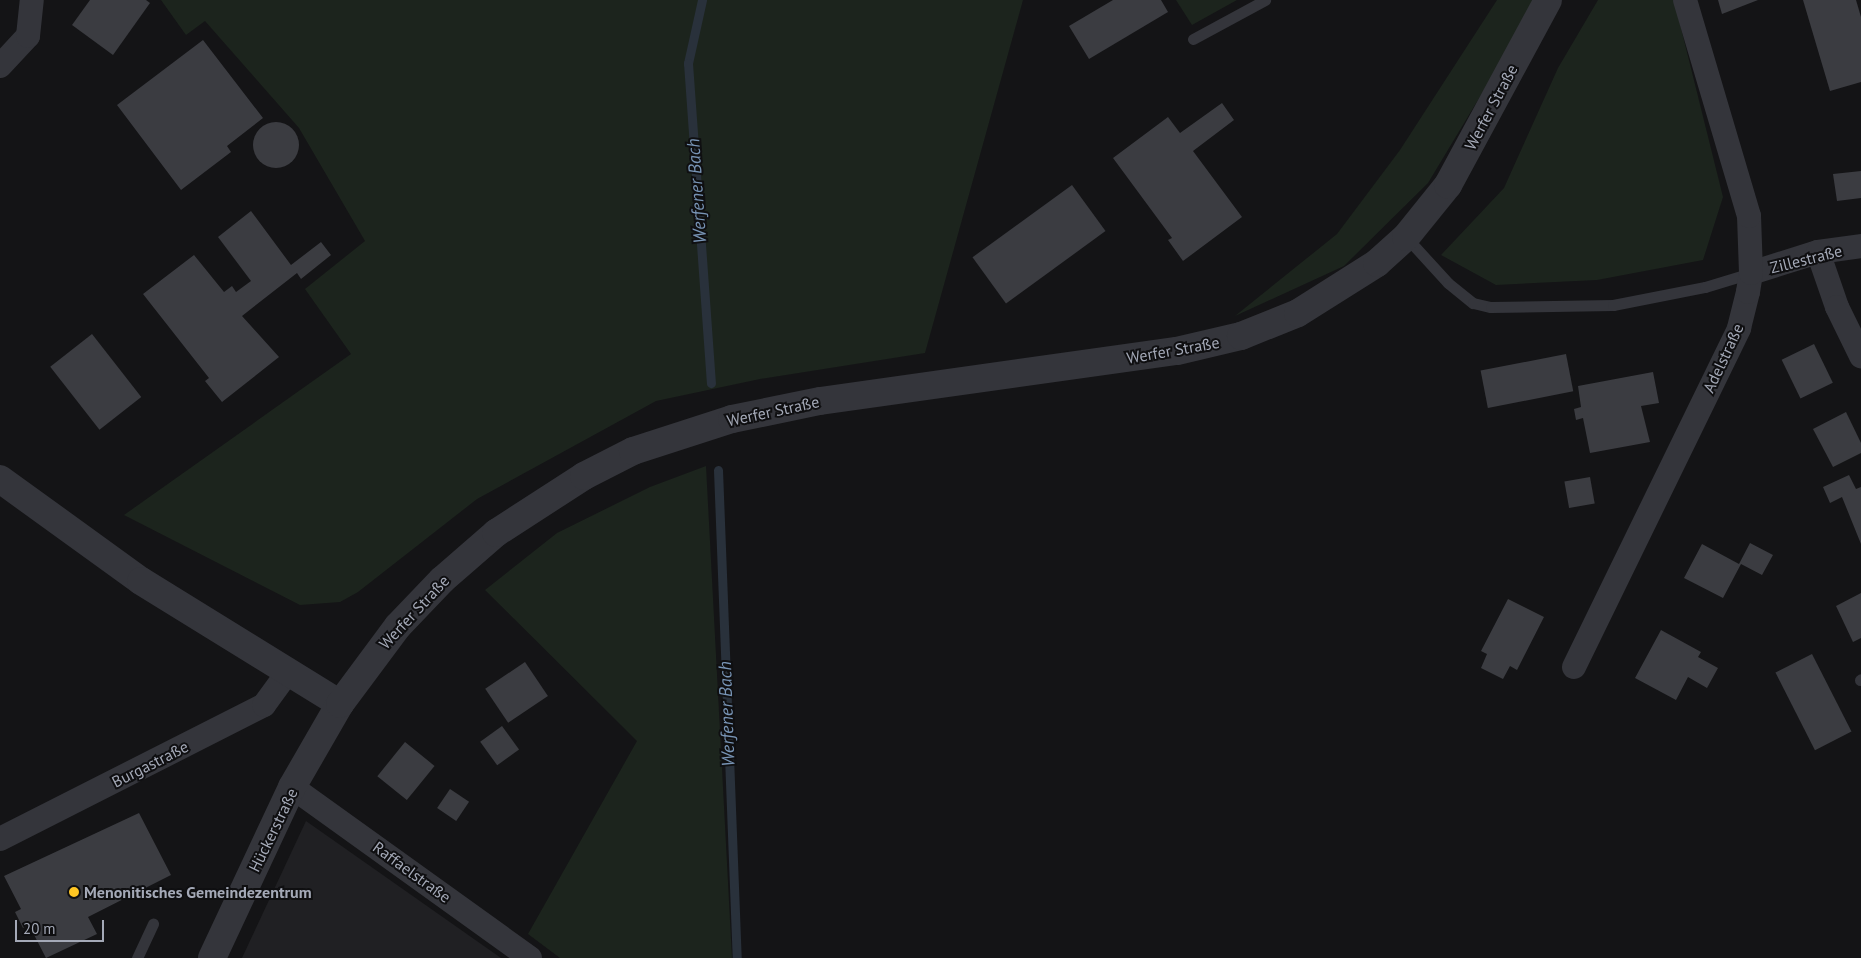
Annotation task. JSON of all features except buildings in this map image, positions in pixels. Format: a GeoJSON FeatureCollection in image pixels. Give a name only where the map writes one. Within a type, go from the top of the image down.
{"type":"FeatureCollection","features":[{"type":"Feature","properties":{"kind":"street"},"geometry":{"type":"LineString","coordinates":[[0,66],[28,36],[32,0]]}},
{"type":"Feature","properties":{"kind":"street","name":"Werfer Straße"},"geometry":{"type":"LineString","coordinates":[[340,704],[398,626],[448,574],[496,533],[546,499],[633,452],[732,419],[820,401],[1177,351],[1241,336],[1298,313],[1340,289],[1378,263],[1406,237],[1448,185],[1548,0]]}},
{"type":"Feature","properties":{"kind":"street","name":"Adelstraße"},"geometry":{"type":"LineString","coordinates":[[1574,667],[1739,328],[1751,273],[1749,216],[1685,0]]}},
{"type":"Feature","properties":{"kind":"street","name":"Zillestraße"},"geometry":{"type":"LineString","coordinates":[[1751,273],[1818,252],[1861,246]]}},
{"type":"Feature","properties":{"kind":"street"},"geometry":{"type":"LineString","coordinates":[[1818,252],[1837,307],[1861,356]]}},
{"type":"Feature","properties":{"kind":"street"},"geometry":{"type":"LineString","coordinates":[[0,479],[141,581],[340,704]]}},
{"type":"Feature","properties":{"kind":"street","name":"Burgastraße"},"geometry":{"type":"LineString","coordinates":[[0,839],[264,705],[287,673]]}},
{"type":"Feature","properties":{"kind":"street","name":"Hückerstraße"},"geometry":{"type":"LineString","coordinates":[[212,958],[292,787],[340,704]]}},
{"type":"Feature","properties":{"kind":"street","name":"Raffaelstraße"},"geometry":{"type":"LineString","coordinates":[[292,787],[530,958]]}},
{"type":"Feature","properties":{"kind":"lane"},"geometry":{"type":"LineString","coordinates":[[1193,39],[1265,0]]}},
{"type":"Feature","properties":{"kind":"lane"},"geometry":{"type":"LineString","coordinates":[[1406,237],[1448,282],[1472,303],[1491,307],[1613,305],[1705,287],[1751,273]]}},
{"type":"Feature","properties":{"kind":"lane"},"geometry":{"type":"LineString","coordinates":[[137,958],[154,924]]}},
{"type":"Feature","properties":{"kind":"shaded area"},"geometry":{"type":"Polygon","coordinates":[[[161,0],[1023,0],[925,353],[760,379],[656,401],[477,499],[358,592],[340,602],[300,605],[124,515],[351,354],[305,289],[365,241],[299,128],[205,21],[186,35],[161,0]]]}},
{"type":"Feature","properties":{"kind":"shaded area"},"geometry":{"type":"Polygon","coordinates":[[[1176,0],[1237,0],[1192,25],[1176,0]]]}},
{"type":"Feature","properties":{"kind":"shaded area"},"geometry":{"type":"Polygon","coordinates":[[[1497,0],[1533,0],[1505,55],[1428,183],[1344,266],[1235,316],[1337,234],[1400,150],[1497,0]]]}},
{"type":"Feature","properties":{"kind":"shaded area"},"geometry":{"type":"Polygon","coordinates":[[[1598,0],[1674,0],[1723,197],[1703,260],[1597,280],[1496,285],[1441,255],[1504,188],[1558,68],[1598,0]]]}},
{"type":"Feature","properties":{"kind":"shaded area"},"geometry":{"type":"Polygon","coordinates":[[[706,466],[732,958],[560,958],[528,934],[637,741],[485,590],[557,533],[650,487],[706,466]]]}},
{"type":"Feature","properties":{"kind":"shaded area"},"geometry":{"type":"Polygon","coordinates":[[[306,821],[501,958],[242,958],[306,821]]]}},
{"type":"Feature","properties":{"kind":"waterway","name":"Werfener Bach"},"geometry":{"type":"LineString","coordinates":[[702,0],[688,63],[711,383]]}},
{"type":"Feature","properties":{"kind":"waterway","name":"Werfener Bach"},"geometry":{"type":"LineString","coordinates":[[718,470],[737,958]]}},
{"type":"Feature","properties":{"kind":"place","name":"Menonitisches Gemeindezentrum"},"geometry":{"type":"Point","coordinates":[74,892]}}]}
